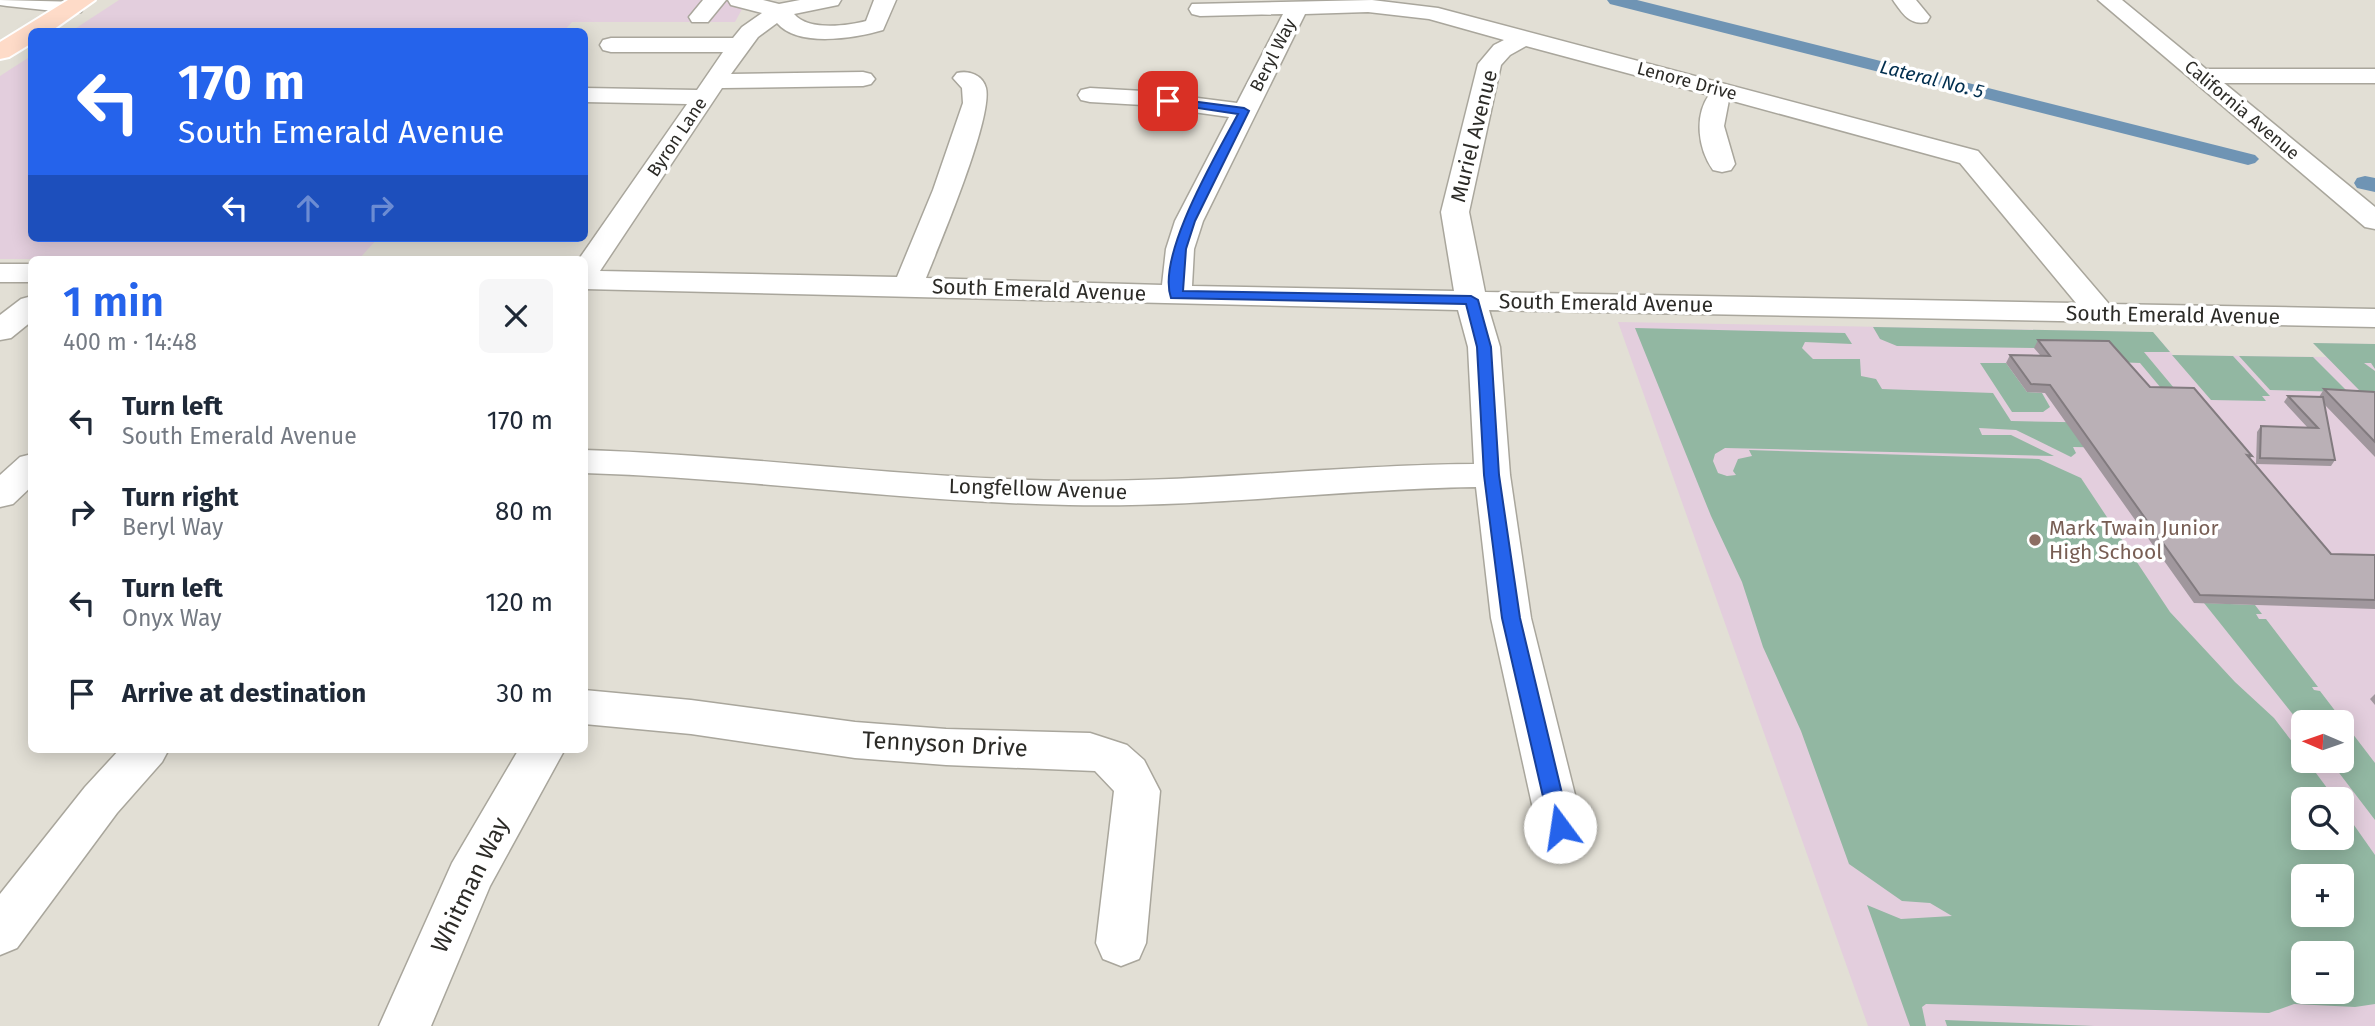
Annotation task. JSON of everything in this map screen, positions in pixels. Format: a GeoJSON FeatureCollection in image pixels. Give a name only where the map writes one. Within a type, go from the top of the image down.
{"type":"FeatureCollection","features":[{"type":"Feature","properties":{"kind":"main road"},"geometry":{"type":"LineString","coordinates":[[38,28],[74,6]]}},
{"type":"Feature","properties":{"kind":"main road"},"geometry":{"type":"LineString","coordinates":[[0,52],[28,34]]}},
{"type":"Feature","properties":{"kind":"street"},"geometry":{"type":"LineString","coordinates":[[7,0],[74,6]]}},
{"type":"Feature","properties":{"kind":"street"},"geometry":{"type":"LineString","coordinates":[[700,17],[715,0]]}},
{"type":"Feature","properties":{"kind":"street"},"geometry":{"type":"LineString","coordinates":[[739,0],[779,11],[799,29],[854,31],[875,25],[885,0]]}},
{"type":"Feature","properties":{"kind":"street"},"geometry":{"type":"LineString","coordinates":[[779,11],[830,0]]}},
{"type":"Feature","properties":{"kind":"street"},"geometry":{"type":"LineString","coordinates":[[1904,0],[1919,17]]}},
{"type":"Feature","properties":{"kind":"street","name":"California Avenue"},"geometry":{"type":"LineString","coordinates":[[2109,0],[2375,221]]}},
{"type":"Feature","properties":{"kind":"street"},"geometry":{"type":"LineString","coordinates":[[0,18],[74,6]]}},
{"type":"Feature","properties":{"kind":"street","name":"Lenore Drive"},"geometry":{"type":"LineString","coordinates":[[1200,9],[1368,6],[1430,13],[1969,157],[2101,313]]}},
{"type":"Feature","properties":{"kind":"street","name":"Beryl Way"},"geometry":{"type":"LineString","coordinates":[[1176,295],[1180,249],[1189,221],[1297,8]]}},
{"type":"Feature","properties":{"kind":"street","name":"Byron Lane"},"geometry":{"type":"LineString","coordinates":[[588,267],[739,46],[750,32],[779,11]]}},
{"type":"Feature","properties":{"kind":"street","name":"Muriel Avenue"},"geometry":{"type":"LineString","coordinates":[[1522,38],[1502,50],[1490,64],[1455,212],[1471,300],[1484,347],[1492,475],[1511,618],[1560,827]]}},
{"type":"Feature","properties":{"kind":"street"},"geometry":{"type":"LineString","coordinates":[[611,45],[739,46]]}},
{"type":"Feature","properties":{"kind":"street"},"geometry":{"type":"LineString","coordinates":[[2202,76],[2375,76]]}},
{"type":"Feature","properties":{"kind":"street"},"geometry":{"type":"LineString","coordinates":[[908,286],[947,190],[975,103],[974,86],[965,78]]}},
{"type":"Feature","properties":{"kind":"street"},"geometry":{"type":"LineString","coordinates":[[588,95],[863,79]]}},
{"type":"Feature","properties":{"kind":"street"},"geometry":{"type":"LineString","coordinates":[[1722,164],[1710,116],[1715,100],[1724,91]]}},
{"type":"Feature","properties":{"kind":"street"},"geometry":{"type":"LineString","coordinates":[[1090,95],[1143,98],[1244,111]]}},
{"type":"Feature","properties":{"kind":"street"},"geometry":{"type":"LineString","coordinates":[[0,273],[28,273]]}},
{"type":"Feature","properties":{"kind":"street","name":"South Emerald Avenue"},"geometry":{"type":"LineString","coordinates":[[588,280],[908,286],[1176,295],[2375,318]]}},
{"type":"Feature","properties":{"kind":"street","name":"Longfellow Avenue"},"geometry":{"type":"LineString","coordinates":[[588,461],[668,463],[951,487],[1070,493],[1206,490],[1382,477],[1492,475]]}},
{"type":"Feature","properties":{"kind":"street"},"geometry":{"type":"LineString","coordinates":[[0,495],[28,469]]}},
{"type":"Feature","properties":{"kind":"street","name":"Tennyson Drive"},"geometry":{"type":"LineString","coordinates":[[588,707],[691,717],[855,740],[946,747],[1090,751],[1111,758],[1128,773],[1137,791],[1121,943]]}},
{"type":"Feature","properties":{"kind":"street"},"geometry":{"type":"LineString","coordinates":[[0,932],[101,800],[143,753]]}},
{"type":"Feature","properties":{"kind":"street","name":"Whitman Way"},"geometry":{"type":"LineString","coordinates":[[405,1026],[469,878],[540,753]]}},
{"type":"Feature","properties":{"kind":"shaded area"},"geometry":{"type":"Polygon","coordinates":[[[119,0],[747,0],[735,22],[572,22],[567,28],[76,28],[119,0]]]}},
{"type":"Feature","properties":{"kind":"shaded area"},"geometry":{"type":"Polygon","coordinates":[[[28,58],[28,242],[374,242],[362,256],[28,256],[28,259],[0,259],[0,76],[28,58]]]}},
{"type":"Feature","properties":{"kind":"shaded area","name":"Mark Twain Junior High School"},"geometry":{"type":"Polygon","coordinates":[[[1618,322],[2153,332],[2173,355],[2326,357],[2313,343],[2375,344],[2375,1026],[1868,1026],[1618,322]]]}},
{"type":"Feature","properties":{"kind":"green space"},"geometry":{"type":"Polygon","coordinates":[[[1873,327],[2153,332],[2170,352],[2144,352],[2179,394],[2166,394],[2140,363],[2115,362],[2034,348],[1897,346],[1880,339],[1873,327]]]}},
{"type":"Feature","properties":{"kind":"green space","name":"Mark Twain Junior High School"},"geometry":{"type":"Polygon","coordinates":[[[1635,328],[1845,333],[1852,344],[1805,342],[1802,348],[1813,359],[1860,359],[1861,376],[1876,379],[1882,389],[1993,393],[2011,421],[2116,423],[2135,448],[2073,447],[2076,453],[2071,457],[2016,430],[1979,428],[1982,435],[2011,435],[2054,456],[1725,448],[1715,454],[1713,461],[1718,473],[1727,476],[1736,475],[1733,471],[1738,459],[1752,456],[1749,450],[2039,459],[2081,478],[2170,612],[2235,682],[2274,718],[2291,740],[2291,774],[2317,774],[2326,787],[2291,787],[2291,850],[2354,850],[2354,825],[2375,855],[2375,1004],[2355,1007],[2294,1004],[2269,1013],[1926,1004],[1922,1007],[1926,1026],[1910,1026],[1867,905],[1901,919],[1952,916],[1930,903],[1902,901],[1849,864],[1801,731],[1763,647],[1742,582],[1711,516],[1635,328]]]}},
{"type":"Feature","properties":{"kind":"green space"},"geometry":{"type":"Polygon","coordinates":[[[2313,343],[2375,344],[2375,369],[2371,363],[2364,363],[2375,371],[2375,393],[2359,390],[2313,343]]]}},
{"type":"Feature","properties":{"kind":"green space"},"geometry":{"type":"Polygon","coordinates":[[[2172,355],[2233,356],[2270,396],[2262,396],[2266,401],[2211,400],[2172,355]]]}},
{"type":"Feature","properties":{"kind":"green space"},"geometry":{"type":"Polygon","coordinates":[[[2239,356],[2313,357],[2348,392],[2270,390],[2239,356]]]}},
{"type":"Feature","properties":{"kind":"green space"},"geometry":{"type":"Polygon","coordinates":[[[1980,363],[2006,363],[2027,392],[2042,393],[2050,407],[2043,412],[2012,412],[1980,363]]]}},
{"type":"Feature","properties":{"kind":"green space"},"geometry":{"type":"Polygon","coordinates":[[[2204,603],[2255,605],[2262,614],[2256,614],[2259,619],[2266,619],[2318,687],[2312,687],[2314,690],[2320,691],[2335,710],[2291,712],[2204,603]]]}},
{"type":"Feature","properties":{"kind":"green space"},"geometry":{"type":"Polygon","coordinates":[[[2354,736],[2375,763],[2375,820],[2354,792],[2354,787],[2350,787],[2340,774],[2354,774],[2354,736]]]}},
{"type":"Feature","properties":{"kind":"green space"},"geometry":{"type":"Polygon","coordinates":[[[1945,1020],[2094,1026],[1947,1026],[1945,1020]]]}},
{"type":"Feature","properties":{"kind":"building"},"geometry":{"type":"Polygon","coordinates":[[[2038,340],[2109,341],[2150,387],[2194,388],[2331,554],[2375,555],[2375,600],[2200,595],[2050,385],[2031,384],[2010,355],[2050,356],[2038,340]]]}},
{"type":"Feature","properties":{"kind":"building"},"geometry":{"type":"Polygon","coordinates":[[[2324,389],[2375,392],[2375,442],[2324,389]]]}},
{"type":"Feature","properties":{"kind":"building"},"geometry":{"type":"Polygon","coordinates":[[[2288,396],[2323,397],[2335,460],[2260,458],[2261,426],[2318,428],[2288,396]]]}},
{"type":"Feature","properties":{"kind":"waterway","name":"Lateral No. 5"},"geometry":{"type":"LineString","coordinates":[[1616,0],[2248,159]]}},
{"type":"Feature","properties":{"kind":"waterway","name":"Lateral No. 5"},"geometry":{"type":"LineString","coordinates":[[2365,183],[2375,185]]}},
{"type":"Feature","properties":{"kind":"place","name":"Mark Twain Junior High School"},"geometry":{"type":"Point","coordinates":[2035,540]}},
{"type":"Feature","properties":{"kind":"route"},"geometry":{"type":"LineString","coordinates":[[1168,101],[1244,111],[1189,221],[1180,249],[1176,295],[1471,300],[1484,347],[1492,475],[1511,618],[1560,827]]}}]}
